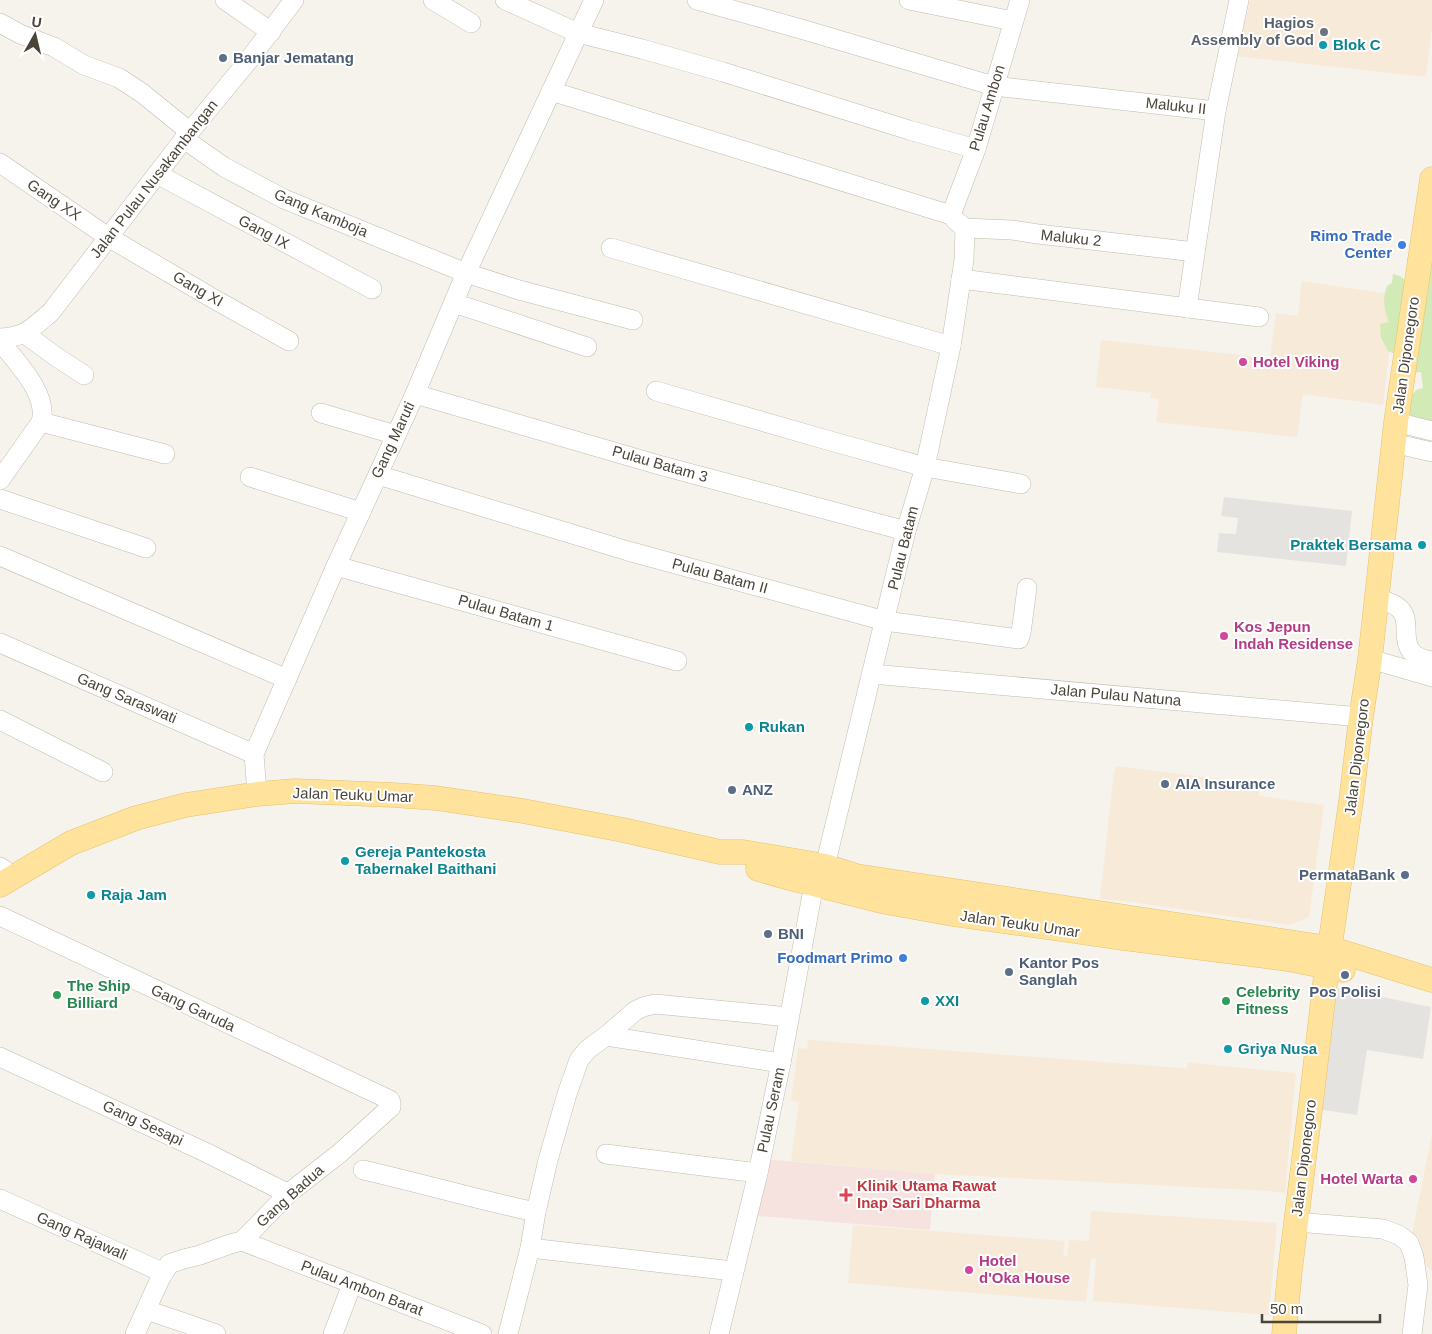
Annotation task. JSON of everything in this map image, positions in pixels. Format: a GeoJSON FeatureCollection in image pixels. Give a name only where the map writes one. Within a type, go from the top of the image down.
{"type":"FeatureCollection","features":[{"type":"Feature","properties":{"kind":"main road","name":"Jalan Diponegoro"},"geometry":{"type":"LineString","coordinates":[[1284,1334],[1328,957],[1370,659],[1394,433],[1432,180]]}},
{"type":"Feature","properties":{"kind":"main road","name":"Jalan Teuku Umar"},"geometry":{"type":"LineString","coordinates":[[4,876],[71,843],[136,818],[186,805],[257,794],[305,792],[392,795],[436,798],[523,811],[623,830],[720,852],[741,864],[779,875],[830,878],[886,902],[947,914],[1288,959],[1328,957]]}},
{"type":"Feature","properties":{"kind":"main road"},"geometry":{"type":"LineString","coordinates":[[1328,957],[1432,980]]}},
{"type":"Feature","properties":{"kind":"main road"},"geometry":{"type":"LineString","coordinates":[[1328,957],[1368,976],[1402,987],[1432,993]]}},
{"type":"Feature","properties":{"kind":"street"},"geometry":{"type":"LineString","coordinates":[[225,0],[271,32]]}},
{"type":"Feature","properties":{"kind":"street","name":"Jalan Pulau Nusakambangan"},"geometry":{"type":"LineString","coordinates":[[25,334],[51,312],[187,135],[271,32],[294,0]]}},
{"type":"Feature","properties":{"kind":"street"},"geometry":{"type":"LineString","coordinates":[[433,0],[471,23]]}},
{"type":"Feature","properties":{"kind":"street"},"geometry":{"type":"LineString","coordinates":[[505,0],[578,33],[723,72],[976,149]]}},
{"type":"Feature","properties":{"kind":"street","name":"Gang Maruti"},"geometry":{"type":"LineString","coordinates":[[257,794],[254,754],[336,566],[415,394],[466,274],[594,0]]}},
{"type":"Feature","properties":{"kind":"street","name":"Maluku II"},"geometry":{"type":"LineString","coordinates":[[697,0],[994,86],[1216,111],[1186,308]]}},
{"type":"Feature","properties":{"kind":"street"},"geometry":{"type":"LineString","coordinates":[[909,0],[1013,21]]}},
{"type":"Feature","properties":{"kind":"street","name":"Pulau Ambon"},"geometry":{"type":"LineString","coordinates":[[951,215],[976,149],[1020,0]]}},
{"type":"Feature","properties":{"kind":"street"},"geometry":{"type":"LineString","coordinates":[[1216,111],[1239,0]]}},
{"type":"Feature","properties":{"kind":"street","name":"Gang Kamboja"},"geometry":{"type":"LineString","coordinates":[[0,23],[20,34],[54,47],[84,65],[119,78],[142,93],[224,166],[284,199],[466,274],[633,320]]}},
{"type":"Feature","properties":{"kind":"street"},"geometry":{"type":"LineString","coordinates":[[551,91],[951,215],[965,228]]}},
{"type":"Feature","properties":{"kind":"street","name":"Gang XX"},"geometry":{"type":"LineString","coordinates":[[0,163],[108,237]]}},
{"type":"Feature","properties":{"kind":"street","name":"Gang IX"},"geometry":{"type":"LineString","coordinates":[[157,174],[372,289]]}},
{"type":"Feature","properties":{"kind":"street","name":"Maluku 2"},"geometry":{"type":"LineString","coordinates":[[965,228],[1012,230],[1195,252]]}},
{"type":"Feature","properties":{"kind":"street","name":"Pulau Batam"},"geometry":{"type":"LineString","coordinates":[[830,878],[884,621],[924,466],[951,346],[964,260],[965,228]]}},
{"type":"Feature","properties":{"kind":"street","name":"Gang XI"},"geometry":{"type":"LineString","coordinates":[[108,237],[289,341]]}},
{"type":"Feature","properties":{"kind":"street"},"geometry":{"type":"LineString","coordinates":[[611,248],[951,346]]}},
{"type":"Feature","properties":{"kind":"street"},"geometry":{"type":"LineString","coordinates":[[961,278],[1259,317]]}},
{"type":"Feature","properties":{"kind":"street"},"geometry":{"type":"LineString","coordinates":[[454,303],[587,347]]}},
{"type":"Feature","properties":{"kind":"street"},"geometry":{"type":"LineString","coordinates":[[0,339],[25,334],[84,376]]}},
{"type":"Feature","properties":{"kind":"street"},"geometry":{"type":"LineString","coordinates":[[0,339],[37,390],[43,414],[41,422],[0,480]]}},
{"type":"Feature","properties":{"kind":"street"},"geometry":{"type":"LineString","coordinates":[[656,391],[924,466],[1022,484]]}},
{"type":"Feature","properties":{"kind":"street","name":"Pulau Batam 3"},"geometry":{"type":"LineString","coordinates":[[415,394],[659,465],[906,531]]}},
{"type":"Feature","properties":{"kind":"street"},"geometry":{"type":"LineString","coordinates":[[321,413],[396,435]]}},
{"type":"Feature","properties":{"kind":"street"},"geometry":{"type":"LineString","coordinates":[[41,422],[165,454]]}},
{"type":"Feature","properties":{"kind":"street"},"geometry":{"type":"LineString","coordinates":[[1394,433],[1432,431]]}},
{"type":"Feature","properties":{"kind":"street"},"geometry":{"type":"LineString","coordinates":[[1394,433],[1432,452]]}},
{"type":"Feature","properties":{"kind":"street","name":"Pulau Batam II"},"geometry":{"type":"LineString","coordinates":[[378,475],[628,551],[884,621],[1019,639],[1026,588]]}},
{"type":"Feature","properties":{"kind":"street"},"geometry":{"type":"LineString","coordinates":[[250,477],[361,512]]}},
{"type":"Feature","properties":{"kind":"street"},"geometry":{"type":"LineString","coordinates":[[0,499],[146,548]]}},
{"type":"Feature","properties":{"kind":"street"},"geometry":{"type":"LineString","coordinates":[[0,556],[286,679]]}},
{"type":"Feature","properties":{"kind":"street","name":"Pulau Batam 1"},"geometry":{"type":"LineString","coordinates":[[336,566],[677,661]]}},
{"type":"Feature","properties":{"kind":"street"},"geometry":{"type":"LineString","coordinates":[[1376,597],[1396,606],[1404,614],[1406,641],[1410,652],[1432,662]]}},
{"type":"Feature","properties":{"kind":"street","name":"Gang Saraswati"},"geometry":{"type":"LineString","coordinates":[[0,643],[254,754]]}},
{"type":"Feature","properties":{"kind":"street"},"geometry":{"type":"LineString","coordinates":[[1370,659],[1432,677]]}},
{"type":"Feature","properties":{"kind":"street","name":"Jalan Pulau Natuna"},"geometry":{"type":"LineString","coordinates":[[872,674],[1361,717]]}},
{"type":"Feature","properties":{"kind":"street"},"geometry":{"type":"LineString","coordinates":[[0,720],[103,772]]}},
{"type":"Feature","properties":{"kind":"street","name":"Pulau Seram"},"geometry":{"type":"LineString","coordinates":[[719,1334],[758,1173],[789,1017],[830,878]]}},
{"type":"Feature","properties":{"kind":"street","name":"Gang Garuda"},"geometry":{"type":"LineString","coordinates":[[0,916],[386,1098]]}},
{"type":"Feature","properties":{"kind":"street"},"geometry":{"type":"LineString","coordinates":[[508,1334],[530,1248],[548,1160],[566,1094],[578,1060],[586,1050],[606,1036],[635,1011],[655,1004],[789,1017]]}},
{"type":"Feature","properties":{"kind":"street"},"geometry":{"type":"LineString","coordinates":[[606,1036],[781,1063]]}},
{"type":"Feature","properties":{"kind":"street","name":"Gang Sesapi"},"geometry":{"type":"LineString","coordinates":[[0,1057],[205,1152],[285,1192]]}},
{"type":"Feature","properties":{"kind":"street","name":"Gang Badua"},"geometry":{"type":"LineString","coordinates":[[242,1241],[290,1192],[340,1153],[390,1107],[390,1100],[386,1098]]}},
{"type":"Feature","properties":{"kind":"street"},"geometry":{"type":"LineString","coordinates":[[606,1154],[758,1173]]}},
{"type":"Feature","properties":{"kind":"street"},"geometry":{"type":"LineString","coordinates":[[363,1170],[432,1186],[496,1204],[536,1212]]}},
{"type":"Feature","properties":{"kind":"street","name":"Gang Rajawali"},"geometry":{"type":"LineString","coordinates":[[0,1199],[164,1273]]}},
{"type":"Feature","properties":{"kind":"street"},"geometry":{"type":"LineString","coordinates":[[1296,1222],[1383,1229],[1399,1235],[1408,1243],[1425,1287],[1412,1334]]}},
{"type":"Feature","properties":{"kind":"street"},"geometry":{"type":"LineString","coordinates":[[135,1334],[169,1264],[242,1241]]}},
{"type":"Feature","properties":{"kind":"street","name":"Pulau Ambon Barat"},"geometry":{"type":"LineString","coordinates":[[242,1241],[482,1334]]}},
{"type":"Feature","properties":{"kind":"street"},"geometry":{"type":"LineString","coordinates":[[530,1248],[733,1271]]}},
{"type":"Feature","properties":{"kind":"street"},"geometry":{"type":"LineString","coordinates":[[333,1334],[352,1284]]}},
{"type":"Feature","properties":{"kind":"street"},"geometry":{"type":"LineString","coordinates":[[146,1310],[216,1334]]}},
{"type":"Feature","properties":{"kind":"shaded area"},"geometry":{"type":"Polygon","coordinates":[[[1250,0],[1432,0],[1432,27],[1426,77],[1235,56],[1250,0]]]}},
{"type":"Feature","properties":{"kind":"shaded area","name":"Hotel Viking"},"geometry":{"type":"Polygon","coordinates":[[[1302,281],[1396,295],[1383,405],[1303,394],[1297,437],[1156,422],[1159,399],[1150,398],[1151,393],[1096,387],[1101,340],[1270,358],[1276,313],[1298,316],[1302,281]]]}},
{"type":"Feature","properties":{"kind":"shaded area"},"geometry":{"type":"Polygon","coordinates":[[[1224,497],[1352,511],[1346,566],[1217,552],[1219,533],[1236,534],[1238,518],[1221,516],[1224,497]]]}},
{"type":"Feature","properties":{"kind":"shaded area"},"geometry":{"type":"Polygon","coordinates":[[[1116,766],[1260,784],[1259,796],[1324,805],[1309,917],[1289,925],[1100,899],[1116,766]]]}},
{"type":"Feature","properties":{"kind":"shaded area"},"geometry":{"type":"Polygon","coordinates":[[[1333,987],[1431,1007],[1423,1059],[1367,1050],[1357,1115],[1317,1109],[1333,987]]]}},
{"type":"Feature","properties":{"kind":"shaded area"},"geometry":{"type":"Polygon","coordinates":[[[808,1040],[1187,1069],[1187,1063],[1192,1063],[1296,1073],[1285,1193],[935,1174],[791,1161],[799,1102],[791,1101],[798,1048],[807,1049],[808,1040]]]}},
{"type":"Feature","properties":{"kind":"shaded area"},"geometry":{"type":"Polygon","coordinates":[[[1432,1134],[1432,1271],[1426,1265],[1418,1236],[1412,1234],[1432,1134]]]}},
{"type":"Feature","properties":{"kind":"shaded area","name":"Klinik Utama Rawat Inap Sari Dharma"},"geometry":{"type":"Polygon","coordinates":[[[763,1159],[935,1174],[930,1230],[758,1216],[763,1159]]]}},
{"type":"Feature","properties":{"kind":"shaded area"},"geometry":{"type":"Polygon","coordinates":[[[1091,1211],[1277,1223],[1269,1315],[1093,1301],[1096,1259],[1091,1258],[1086,1302],[848,1283],[853,1225],[1065,1241],[1063,1256],[1067,1256],[1069,1240],[1089,1241],[1091,1211]]]}},
{"type":"Feature","properties":{"kind":"green space"},"geometry":{"type":"Polygon","coordinates":[[[1432,207],[1432,424],[1412,417],[1407,409],[1409,399],[1416,390],[1423,388],[1421,372],[1414,373],[1399,356],[1388,351],[1381,338],[1380,324],[1389,322],[1384,304],[1387,286],[1392,283],[1393,274],[1400,276],[1407,282],[1412,272],[1407,259],[1432,207]]]}},
{"type":"Feature","properties":{"kind":"place","name":"Hagios Assembly of God"},"geometry":{"type":"Point","coordinates":[1324,32]}},
{"type":"Feature","properties":{"kind":"place","name":"Blok C"},"geometry":{"type":"Point","coordinates":[1323,45]}},
{"type":"Feature","properties":{"kind":"place","name":"Banjar Jematang"},"geometry":{"type":"Point","coordinates":[223,58]}},
{"type":"Feature","properties":{"kind":"place","name":"Rimo Trade Center"},"geometry":{"type":"Point","coordinates":[1402,245]}},
{"type":"Feature","properties":{"kind":"place","name":"Hotel Viking"},"geometry":{"type":"Point","coordinates":[1243,362]}},
{"type":"Feature","properties":{"kind":"place","name":"Praktek Bersama"},"geometry":{"type":"Point","coordinates":[1422,545]}},
{"type":"Feature","properties":{"kind":"place","name":"Kos Jepun Indah Residense"},"geometry":{"type":"Point","coordinates":[1224,636]}},
{"type":"Feature","properties":{"kind":"place","name":"Rukan"},"geometry":{"type":"Point","coordinates":[749,727]}},
{"type":"Feature","properties":{"kind":"place","name":"AIA Insurance"},"geometry":{"type":"Point","coordinates":[1165,784]}},
{"type":"Feature","properties":{"kind":"place","name":"ANZ"},"geometry":{"type":"Point","coordinates":[732,790]}},
{"type":"Feature","properties":{"kind":"place","name":"Gereja Pantekosta Tabernakel Baithani"},"geometry":{"type":"Point","coordinates":[345,861]}},
{"type":"Feature","properties":{"kind":"place","name":"PermataBank"},"geometry":{"type":"Point","coordinates":[1405,875]}},
{"type":"Feature","properties":{"kind":"place","name":"Raja Jam"},"geometry":{"type":"Point","coordinates":[91,895]}},
{"type":"Feature","properties":{"kind":"place","name":"BNI"},"geometry":{"type":"Point","coordinates":[768,934]}},
{"type":"Feature","properties":{"kind":"place","name":"Foodmart Primo"},"geometry":{"type":"Point","coordinates":[903,958]}},
{"type":"Feature","properties":{"kind":"place","name":"Kantor Pos Sanglah"},"geometry":{"type":"Point","coordinates":[1009,972]}},
{"type":"Feature","properties":{"kind":"place","name":"Pos Polisi"},"geometry":{"type":"Point","coordinates":[1345,975]}},
{"type":"Feature","properties":{"kind":"place","name":"The Ship Billiard"},"geometry":{"type":"Point","coordinates":[57,995]}},
{"type":"Feature","properties":{"kind":"place","name":"XXI"},"geometry":{"type":"Point","coordinates":[925,1001]}},
{"type":"Feature","properties":{"kind":"place","name":"Celebrity Fitness"},"geometry":{"type":"Point","coordinates":[1226,1001]}},
{"type":"Feature","properties":{"kind":"place","name":"Griya Nusa"},"geometry":{"type":"Point","coordinates":[1228,1049]}},
{"type":"Feature","properties":{"kind":"place","name":"Hotel Warta"},"geometry":{"type":"Point","coordinates":[1413,1179]}},
{"type":"Feature","properties":{"kind":"place","name":"Klinik Utama Rawat Inap Sari Dharma"},"geometry":{"type":"Point","coordinates":[846,1195]}},
{"type":"Feature","properties":{"kind":"place","name":"Hotel d'Oka House"},"geometry":{"type":"Point","coordinates":[969,1270]}}]}
